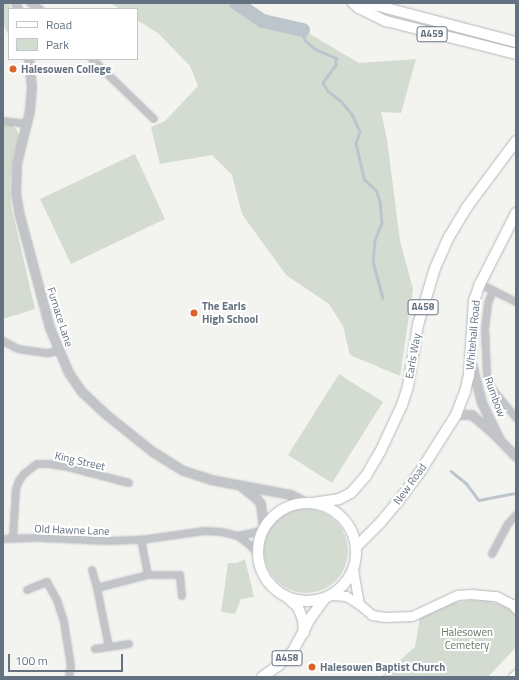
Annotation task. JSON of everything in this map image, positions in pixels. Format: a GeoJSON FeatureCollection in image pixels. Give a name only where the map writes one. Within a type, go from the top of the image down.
{"type":"FeatureCollection","features":[{"type":"Feature","properties":{"kind":"main road","name":"A459"},"geometry":{"type":"LineString","coordinates":[[353,3],[359,8],[386,21],[516,54]]}},
{"type":"Feature","properties":{"kind":"main road","name":"A459"},"geometry":{"type":"LineString","coordinates":[[366,3],[516,42]]}},
{"type":"Feature","properties":{"kind":"main road","name":"Earls Way"},"geometry":{"type":"LineString","coordinates":[[309,503],[339,499],[351,493],[366,476],[382,450],[402,405],[408,386],[418,325],[435,268],[449,237],[467,206],[516,141]]}},
{"type":"Feature","properties":{"kind":"main road","name":"Whitehall Road"},"geometry":{"type":"LineString","coordinates":[[456,415],[465,392],[471,361],[474,301],[480,284],[516,213]]}},
{"type":"Feature","properties":{"kind":"main road","name":"New Road"},"geometry":{"type":"LineString","coordinates":[[356,547],[380,523],[418,475],[456,415]]}},
{"type":"Feature","properties":{"kind":"main road","name":"A458"},"geometry":{"type":"LineString","coordinates":[[262,677],[287,658],[304,633],[312,616],[328,596],[343,585],[353,570],[356,559],[356,547],[352,533],[342,517],[326,507],[309,503],[292,506],[282,510],[270,520],[263,530]]}},
{"type":"Feature","properties":{"kind":"main road"},"geometry":{"type":"LineString","coordinates":[[263,530],[258,555],[261,568],[267,580],[276,590],[287,597],[298,608],[303,620],[304,633]]}},
{"type":"Feature","properties":{"kind":"main road"},"geometry":{"type":"LineString","coordinates":[[353,570],[359,604]]}},
{"type":"Feature","properties":{"kind":"main road"},"geometry":{"type":"LineString","coordinates":[[287,597],[306,601],[328,596],[346,596],[359,604],[372,615],[378,617],[412,616],[457,595],[489,594],[512,604],[516,608]]}},
{"type":"Feature","properties":{"kind":"main road"},"geometry":{"type":"LineString","coordinates":[[513,677],[516,674]]}},
{"type":"Feature","properties":{"kind":"street","name":"Furnace Lane"},"geometry":{"type":"LineString","coordinates":[[29,60],[32,87],[30,111],[17,164],[16,194],[36,280],[58,351],[69,373],[82,392],[108,416],[153,452],[184,472],[242,487],[291,496],[309,503]]}},
{"type":"Feature","properties":{"kind":"street"},"geometry":{"type":"LineString","coordinates":[[93,60],[154,118]]}},
{"type":"Feature","properties":{"kind":"street"},"geometry":{"type":"LineString","coordinates":[[3,122],[27,124]]}},
{"type":"Feature","properties":{"kind":"street"},"geometry":{"type":"LineString","coordinates":[[480,284],[516,302]]}},
{"type":"Feature","properties":{"kind":"street"},"geometry":{"type":"LineString","coordinates":[[493,290],[488,304],[485,329],[487,375],[492,388],[516,418]]}},
{"type":"Feature","properties":{"kind":"street"},"geometry":{"type":"LineString","coordinates":[[3,341],[18,349],[48,353],[58,351]]}},
{"type":"Feature","properties":{"kind":"street","name":"Rumbow"},"geometry":{"type":"LineString","coordinates":[[471,361],[482,403],[500,440]]}},
{"type":"Feature","properties":{"kind":"street","name":"Rumbow"},"geometry":{"type":"LineString","coordinates":[[456,415],[472,414],[516,457]]}},
{"type":"Feature","properties":{"kind":"street","name":"King Street"},"geometry":{"type":"LineString","coordinates":[[13,538],[16,489],[19,480],[24,474],[38,464],[68,467],[129,484]]}},
{"type":"Feature","properties":{"kind":"street","name":"Furnace Lane"},"geometry":{"type":"LineString","coordinates":[[242,487],[261,504],[263,530]]}},
{"type":"Feature","properties":{"kind":"street"},"geometry":{"type":"LineString","coordinates":[[492,554],[508,524],[516,515]]}},
{"type":"Feature","properties":{"kind":"street"},"geometry":{"type":"LineString","coordinates":[[238,536],[263,530]]}},
{"type":"Feature","properties":{"kind":"street","name":"Old Hawne Lane"},"geometry":{"type":"LineString","coordinates":[[3,539],[13,538],[108,542],[141,540],[204,531],[222,532],[238,536]]}},
{"type":"Feature","properties":{"kind":"street"},"geometry":{"type":"LineString","coordinates":[[238,536],[250,545],[258,555]]}},
{"type":"Feature","properties":{"kind":"street"},"geometry":{"type":"LineString","coordinates":[[141,540],[148,575]]}},
{"type":"Feature","properties":{"kind":"street"},"geometry":{"type":"LineString","coordinates":[[92,570],[109,647]]}},
{"type":"Feature","properties":{"kind":"street"},"geometry":{"type":"LineString","coordinates":[[97,588],[148,575],[180,575],[182,596]]}},
{"type":"Feature","properties":{"kind":"street"},"geometry":{"type":"LineString","coordinates":[[27,590],[46,582],[57,600],[64,622],[71,666],[69,677]]}},
{"type":"Feature","properties":{"kind":"street"},"geometry":{"type":"LineString","coordinates":[[95,649],[129,644]]}},
{"type":"Feature","properties":{"kind":"green space"},"geometry":{"type":"Polygon","coordinates":[[[3,3],[9,3],[11,8],[8,8],[8,34],[3,24],[3,3]]]}},
{"type":"Feature","properties":{"kind":"green space"},"geometry":{"type":"Polygon","coordinates":[[[110,3],[237,3],[263,21],[303,30],[359,63],[416,59],[401,113],[381,112],[387,139],[400,241],[413,289],[400,376],[350,355],[343,326],[329,304],[286,275],[242,214],[232,175],[212,155],[160,164],[151,127],[165,121],[198,86],[190,66],[158,33],[138,21],[138,8],[118,8],[110,3]]]}},
{"type":"Feature","properties":{"kind":"green space"},"geometry":{"type":"Polygon","coordinates":[[[3,125],[12,125],[17,130],[19,137],[12,162],[10,186],[11,205],[35,309],[3,319],[3,125]]]}},
{"type":"Feature","properties":{"kind":"green space"},"geometry":{"type":"Polygon","coordinates":[[[135,154],[165,219],[71,264],[40,199],[135,154]]]}},
{"type":"Feature","properties":{"kind":"green space"},"geometry":{"type":"Polygon","coordinates":[[[339,374],[383,402],[332,483],[288,455],[339,374]]]}},
{"type":"Feature","properties":{"kind":"green space"},"geometry":{"type":"Polygon","coordinates":[[[306,509],[322,512],[336,521],[345,535],[348,551],[345,567],[336,581],[322,590],[306,593],[290,590],[276,581],[267,567],[264,551],[267,535],[276,521],[290,512],[306,509]]]}},
{"type":"Feature","properties":{"kind":"green space"},"geometry":{"type":"Polygon","coordinates":[[[245,559],[254,597],[241,599],[235,614],[221,612],[228,563],[237,563],[245,559]]]}},
{"type":"Feature","properties":{"kind":"green space","name":"Halesowen Cemetery"},"geometry":{"type":"Polygon","coordinates":[[[472,600],[488,601],[505,606],[516,614],[516,647],[488,677],[381,677],[415,647],[420,617],[452,603],[472,600]]]}},
{"type":"Feature","properties":{"kind":"waterway"},"geometry":{"type":"LineString","coordinates":[[236,3],[263,21],[303,30]]}},
{"type":"Feature","properties":{"kind":"waterway"},"geometry":{"type":"LineString","coordinates":[[303,30],[305,40],[315,49],[336,58],[336,65],[323,83],[328,91],[341,101],[353,116],[360,132],[356,143],[364,179],[376,190],[380,201],[382,223],[375,240],[373,261],[383,298]]}},
{"type":"Feature","properties":{"kind":"waterway"},"geometry":{"type":"LineString","coordinates":[[451,471],[466,483],[479,500],[516,493]]}},
{"type":"Feature","properties":{"kind":"place","name":"Halesowen College"},"geometry":{"type":"Point","coordinates":[13,69]}},
{"type":"Feature","properties":{"kind":"place","name":"The Earls High School"},"geometry":{"type":"Point","coordinates":[194,313]}},
{"type":"Feature","properties":{"kind":"place","name":"Halesowen Baptist Church"},"geometry":{"type":"Point","coordinates":[312,667]}}]}
